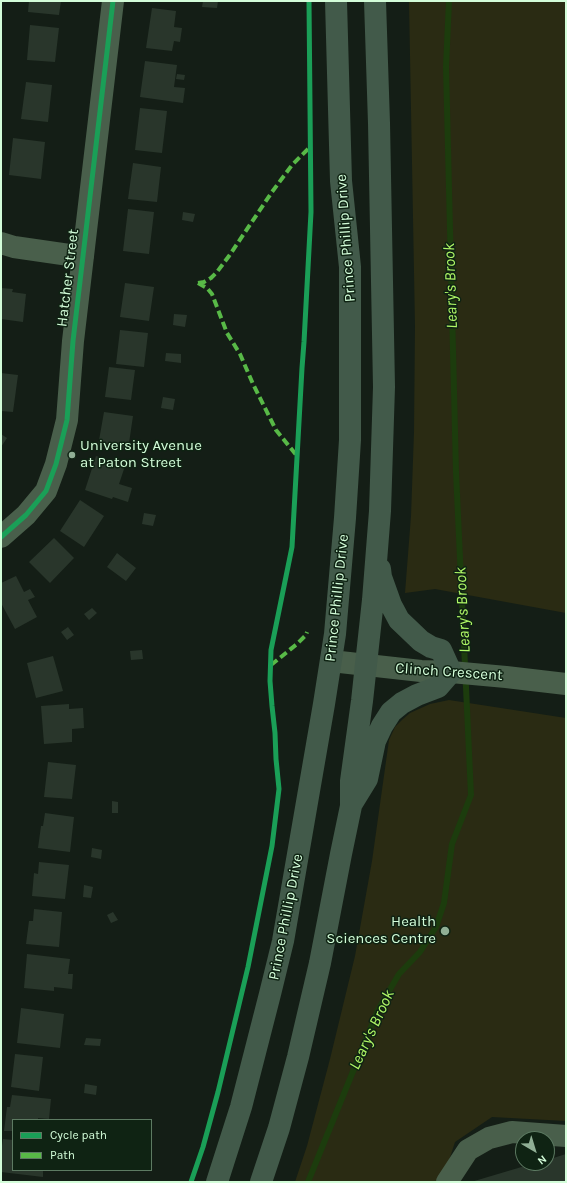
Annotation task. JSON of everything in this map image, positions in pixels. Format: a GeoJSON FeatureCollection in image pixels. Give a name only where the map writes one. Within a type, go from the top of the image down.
{"type":"FeatureCollection","features":[{"type":"Feature","properties":{"kind":"main road","name":"Prince Phillip Drive"},"geometry":{"type":"LineString","coordinates":[[217,1182],[241,1107],[283,941],[331,661],[345,518],[350,440],[350,266],[341,181],[336,1]]}},
{"type":"Feature","properties":{"kind":"main road"},"geometry":{"type":"LineString","coordinates":[[261,1182],[279,1128],[298,1057],[320,962],[351,806],[351,781],[366,665],[378,550],[383,448],[384,387],[375,1]]}},
{"type":"Feature","properties":{"kind":"main road"},"geometry":{"type":"LineString","coordinates":[[351,806],[367,779],[375,741],[382,726],[392,712],[402,703],[417,695],[438,687],[451,672],[440,650],[421,641],[399,620],[391,606],[381,577],[378,550]]}},
{"type":"Feature","properties":{"kind":"street","name":"Hatcher Street"},"geometry":{"type":"LineString","coordinates":[[1,537],[26,515],[46,491],[56,464],[66,420],[73,341],[113,1]]}},
{"type":"Feature","properties":{"kind":"street"},"geometry":{"type":"LineString","coordinates":[[1,243],[14,247],[83,257]]}},
{"type":"Feature","properties":{"kind":"street","name":"Clinch Crescent"},"geometry":{"type":"LineString","coordinates":[[331,661],[566,684]]}},
{"type":"Feature","properties":{"kind":"street"},"geometry":{"type":"LineString","coordinates":[[447,1182],[468,1150],[489,1138],[512,1132],[566,1136]]}},
{"type":"Feature","properties":{"kind":"green space"},"geometry":{"type":"Polygon","coordinates":[[[409,1],[566,1],[566,613],[435,589],[405,593],[411,516],[414,432],[415,326],[409,1]]]}},
{"type":"Feature","properties":{"kind":"green space","name":"Health Sciences Centre"},"geometry":{"type":"Polygon","coordinates":[[[449,700],[566,718],[566,1121],[492,1117],[455,1142],[442,1182],[295,1182],[307,1146],[355,956],[372,861],[389,740],[395,727],[410,713],[430,704],[449,700]]]}},
{"type":"Feature","properties":{"kind":"building"},"geometry":{"type":"Polygon","coordinates":[[[29,1],[61,1],[59,15],[28,12],[29,1]]]}},
{"type":"Feature","properties":{"kind":"building"},"geometry":{"type":"Polygon","coordinates":[[[203,1],[218,1],[217,8],[202,7],[203,1]]]}},
{"type":"Feature","properties":{"kind":"building"},"geometry":{"type":"Polygon","coordinates":[[[152,8],[176,11],[174,27],[182,28],[180,42],[174,41],[172,51],[146,48],[152,8]]]}},
{"type":"Feature","properties":{"kind":"building"},"geometry":{"type":"Polygon","coordinates":[[[30,25],[59,28],[55,62],[27,60],[30,25]]]}},
{"type":"Feature","properties":{"kind":"building"},"geometry":{"type":"Polygon","coordinates":[[[145,61],[177,65],[174,87],[185,88],[183,103],[140,97],[145,61]]]}},
{"type":"Feature","properties":{"kind":"building"},"geometry":{"type":"Polygon","coordinates":[[[177,74],[185,75],[184,80],[176,79],[177,74]]]}},
{"type":"Feature","properties":{"kind":"building"},"geometry":{"type":"Polygon","coordinates":[[[26,82],[52,85],[48,122],[21,119],[26,82]]]}},
{"type":"Feature","properties":{"kind":"building"},"geometry":{"type":"Polygon","coordinates":[[[140,108],[167,111],[162,153],[135,150],[140,108]]]}},
{"type":"Feature","properties":{"kind":"building"},"geometry":{"type":"Polygon","coordinates":[[[13,138],[45,142],[41,179],[9,175],[13,138]]]}},
{"type":"Feature","properties":{"kind":"building"},"geometry":{"type":"Polygon","coordinates":[[[133,163],[161,167],[157,202],[128,199],[133,163]]]}},
{"type":"Feature","properties":{"kind":"building"},"geometry":{"type":"Polygon","coordinates":[[[128,209],[154,212],[149,254],[123,251],[128,209]]]}},
{"type":"Feature","properties":{"kind":"building"},"geometry":{"type":"Polygon","coordinates":[[[183,212],[195,214],[193,222],[182,220],[183,212]]]}},
{"type":"Feature","properties":{"kind":"building"},"geometry":{"type":"Polygon","coordinates":[[[125,283],[154,287],[149,321],[120,317],[125,283]]]}},
{"type":"Feature","properties":{"kind":"building"},"geometry":{"type":"Polygon","coordinates":[[[1,288],[13,289],[12,292],[26,294],[23,322],[1,319],[1,288]]]}},
{"type":"Feature","properties":{"kind":"building"},"geometry":{"type":"Polygon","coordinates":[[[174,314],[187,315],[185,327],[173,325],[174,314]]]}},
{"type":"Feature","properties":{"kind":"building"},"geometry":{"type":"Polygon","coordinates":[[[120,330],[148,333],[144,367],[116,364],[120,330]]]}},
{"type":"Feature","properties":{"kind":"building"},"geometry":{"type":"Polygon","coordinates":[[[166,353],[181,354],[181,363],[165,361],[166,353]]]}},
{"type":"Feature","properties":{"kind":"building"},"geometry":{"type":"Polygon","coordinates":[[[109,367],[135,370],[131,400],[105,397],[109,367]]]}},
{"type":"Feature","properties":{"kind":"building"},"geometry":{"type":"Polygon","coordinates":[[[1,373],[18,375],[13,412],[1,411],[1,373]]]}},
{"type":"Feature","properties":{"kind":"building"},"geometry":{"type":"Polygon","coordinates":[[[163,397],[175,399],[173,410],[161,408],[163,397]]]}},
{"type":"Feature","properties":{"kind":"building"},"geometry":{"type":"Polygon","coordinates":[[[104,412],[133,416],[128,450],[98,446],[104,412]]]}},
{"type":"Feature","properties":{"kind":"building"},"geometry":{"type":"Polygon","coordinates":[[[1,434],[7,438],[1,447],[1,434]]]}},
{"type":"Feature","properties":{"kind":"building"},"geometry":{"type":"Polygon","coordinates":[[[96,456],[125,466],[119,484],[132,488],[128,502],[113,497],[112,499],[85,490],[96,456]]]}},
{"type":"Feature","properties":{"kind":"building"},"geometry":{"type":"Polygon","coordinates":[[[80,500],[104,516],[84,547],[60,531],[80,500]]]}},
{"type":"Feature","properties":{"kind":"building"},"geometry":{"type":"Polygon","coordinates":[[[144,513],[156,515],[153,526],[142,524],[144,513]]]}},
{"type":"Feature","properties":{"kind":"building"},"geometry":{"type":"Polygon","coordinates":[[[54,538],[74,558],[50,583],[29,562],[54,538]]]}},
{"type":"Feature","properties":{"kind":"building"},"geometry":{"type":"Polygon","coordinates":[[[117,553],[136,568],[126,581],[107,567],[117,553]]]}},
{"type":"Feature","properties":{"kind":"building"},"geometry":{"type":"Polygon","coordinates":[[[16,576],[24,592],[30,589],[35,597],[28,600],[37,617],[15,629],[1,603],[1,583],[16,576]]]}},
{"type":"Feature","properties":{"kind":"building"},"geometry":{"type":"Polygon","coordinates":[[[92,608],[97,613],[89,620],[84,614],[92,608]]]}},
{"type":"Feature","properties":{"kind":"building"},"geometry":{"type":"Polygon","coordinates":[[[68,627],[74,635],[67,640],[61,632],[68,627]]]}},
{"type":"Feature","properties":{"kind":"building"},"geometry":{"type":"Polygon","coordinates":[[[142,650],[143,659],[131,660],[130,651],[142,650]]]}},
{"type":"Feature","properties":{"kind":"building"},"geometry":{"type":"Polygon","coordinates":[[[53,656],[63,691],[36,698],[27,663],[53,656]]]}},
{"type":"Feature","properties":{"kind":"building"},"geometry":{"type":"Polygon","coordinates":[[[69,704],[69,709],[83,708],[84,728],[72,729],[72,742],[44,744],[41,706],[69,704]]]}},
{"type":"Feature","properties":{"kind":"building"},"geometry":{"type":"Polygon","coordinates":[[[48,762],[76,765],[72,799],[44,797],[48,762]]]}},
{"type":"Feature","properties":{"kind":"building"},"geometry":{"type":"Polygon","coordinates":[[[112,801],[118,802],[118,813],[112,813],[112,801]]]}},
{"type":"Feature","properties":{"kind":"building"},"geometry":{"type":"Polygon","coordinates":[[[45,813],[74,817],[70,852],[38,848],[41,826],[43,826],[45,813]]]}},
{"type":"Feature","properties":{"kind":"building"},"geometry":{"type":"Polygon","coordinates":[[[92,848],[102,850],[101,859],[91,857],[92,848]]]}},
{"type":"Feature","properties":{"kind":"building"},"geometry":{"type":"Polygon","coordinates":[[[39,862],[69,865],[65,899],[32,896],[34,873],[38,874],[39,862]]]}},
{"type":"Feature","properties":{"kind":"building"},"geometry":{"type":"Polygon","coordinates":[[[84,885],[93,887],[91,898],[83,897],[84,885]]]}},
{"type":"Feature","properties":{"kind":"building"},"geometry":{"type":"Polygon","coordinates":[[[34,909],[62,912],[59,947],[26,944],[29,921],[33,921],[34,909]]]}},
{"type":"Feature","properties":{"kind":"building"},"geometry":{"type":"Polygon","coordinates":[[[113,912],[118,920],[111,923],[107,915],[113,912]]]}},
{"type":"Feature","properties":{"kind":"building"},"geometry":{"type":"Polygon","coordinates":[[[27,954],[70,959],[68,974],[73,974],[72,989],[54,987],[54,991],[24,988],[27,954]]]}},
{"type":"Feature","properties":{"kind":"building"},"geometry":{"type":"Polygon","coordinates":[[[21,1008],[64,1014],[60,1048],[17,1043],[21,1008]]]}},
{"type":"Feature","properties":{"kind":"building"},"geometry":{"type":"Polygon","coordinates":[[[86,1038],[101,1039],[100,1046],[84,1045],[86,1038]]]}},
{"type":"Feature","properties":{"kind":"building"},"geometry":{"type":"Polygon","coordinates":[[[15,1054],[43,1057],[39,1091],[11,1087],[15,1054]]]}},
{"type":"Feature","properties":{"kind":"building"},"geometry":{"type":"Polygon","coordinates":[[[85,1084],[97,1086],[96,1095],[84,1093],[85,1084]]]}},
{"type":"Feature","properties":{"kind":"building"},"geometry":{"type":"Polygon","coordinates":[[[12,1095],[51,1099],[49,1119],[12,1119],[12,1131],[4,1131],[7,1107],[10,1107],[12,1095]]]}},
{"type":"Feature","properties":{"kind":"building"},"geometry":{"type":"Polygon","coordinates":[[[3,1139],[12,1140],[12,1171],[43,1171],[43,1177],[1,1172],[1,1152],[3,1139]]]}},
{"type":"Feature","properties":{"kind":"building"},"geometry":{"type":"Polygon","coordinates":[[[566,1154],[566,1182],[471,1182],[515,1169],[515,1171],[555,1171],[555,1157],[566,1154]]]}},
{"type":"Feature","properties":{"kind":"waterway","name":"Leary's Brook"},"geometry":{"type":"LineString","coordinates":[[308,1182],[378,1010],[399,974],[420,952],[436,927],[444,903],[452,844],[471,795],[456,472],[446,67],[449,1]]}},
{"type":"Feature","properties":{"kind":"marked path"},"geometry":{"type":"LineString","coordinates":[[198,283],[204,282],[211,278],[217,272],[292,165],[311,146]]}},
{"type":"Feature","properties":{"kind":"marked path"},"geometry":{"type":"LineString","coordinates":[[198,283],[207,288],[212,294],[227,333],[240,354],[276,430],[297,456]]}},
{"type":"Feature","properties":{"kind":"marked path"},"geometry":{"type":"LineString","coordinates":[[271,665],[297,644],[307,632]]}},
{"type":"Feature","properties":{"kind":"cycle path"},"geometry":{"type":"LineString","coordinates":[[1,537],[26,515],[46,491],[56,464],[67,420],[73,341],[113,1]]}},
{"type":"Feature","properties":{"kind":"cycle path"},"geometry":{"type":"LineString","coordinates":[[191,1182],[203,1147],[218,1092],[248,967],[272,846],[279,789],[270,681],[271,650],[292,547],[311,212],[309,1]]}},
{"type":"Feature","properties":{"kind":"place","name":"University Avenue at Paton Street"},"geometry":{"type":"Point","coordinates":[72,455]}},
{"type":"Feature","properties":{"kind":"place","name":"Health Sciences Centre"},"geometry":{"type":"Point","coordinates":[445,931]}}]}
